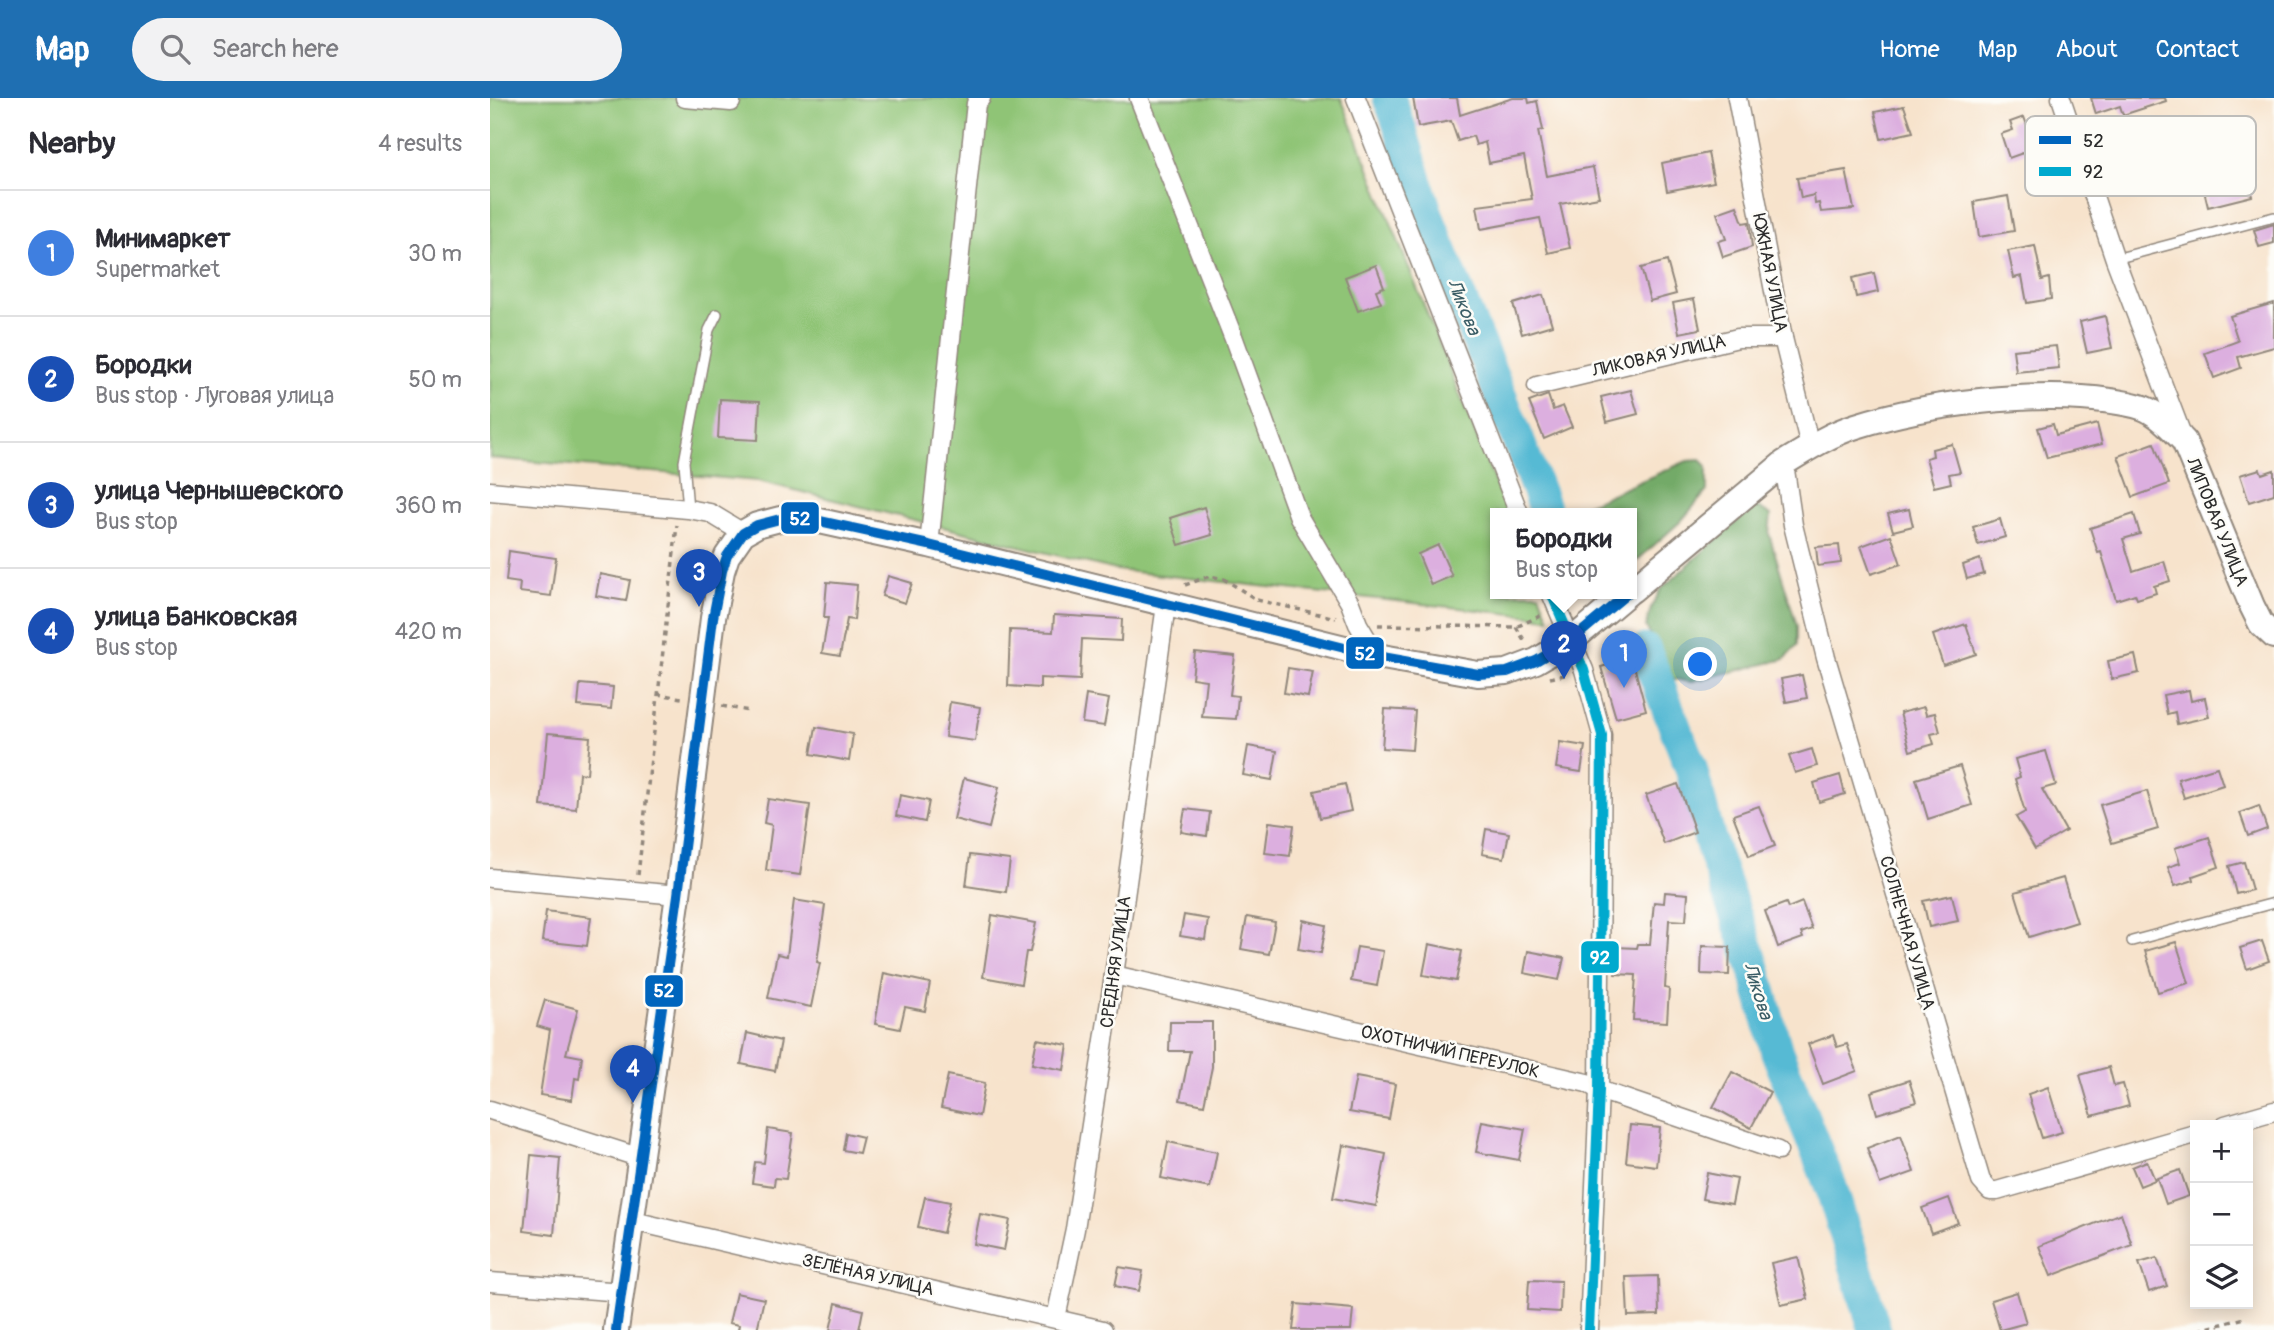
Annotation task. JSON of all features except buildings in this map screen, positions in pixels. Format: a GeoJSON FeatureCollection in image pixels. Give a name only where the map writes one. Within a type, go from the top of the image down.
{"type":"FeatureCollection","features":[{"type":"Feature","properties":{"kind":"street"},"geometry":{"type":"LineString","coordinates":[[685,98],[731,102]]}},
{"type":"Feature","properties":{"kind":"street"},"geometry":{"type":"LineString","coordinates":[[929,545],[976,103],[981,98]]}},
{"type":"Feature","properties":{"kind":"street"},"geometry":{"type":"LineString","coordinates":[[1139,98],[1234,339],[1299,517],[1350,603],[1377,656]]}},
{"type":"Feature","properties":{"kind":"street"},"geometry":{"type":"LineString","coordinates":[[1356,98],[1517,508]]}},
{"type":"Feature","properties":{"kind":"street","name":"ЮЖНАЯ УЛИЦА"},"geometry":{"type":"LineString","coordinates":[[1737,98],[1783,338],[1800,453]]}},
{"type":"Feature","properties":{"kind":"street"},"geometry":{"type":"LineString","coordinates":[[2061,98],[2067,116]]}},
{"type":"Feature","properties":{"kind":"street"},"geometry":{"type":"LineString","coordinates":[[2094,196],[2184,441]]}},
{"type":"Feature","properties":{"kind":"street","name":"ЛИКОВАЯ УЛИЦА"},"geometry":{"type":"LineString","coordinates":[[1537,386],[1738,338],[1783,338]]}},
{"type":"Feature","properties":{"kind":"street"},"geometry":{"type":"LineString","coordinates":[[1637,586],[1800,453],[1853,427],[1903,413],[2034,397],[2092,399],[2147,409],[2184,441]]}},
{"type":"Feature","properties":{"kind":"street","name":"ЛИПОВАЯ УЛИЦА"},"geometry":{"type":"LineString","coordinates":[[2184,441],[2252,606],[2272,638]]}},
{"type":"Feature","properties":{"kind":"street","name":"СОЛНЕЧНАЯ УЛИЦА"},"geometry":{"type":"LineString","coordinates":[[1800,453],[1793,525],[1826,658],[1980,1181],[1990,1191],[1997,1191],[2190,1135]]}},
{"type":"Feature","properties":{"kind":"street"},"geometry":{"type":"LineString","coordinates":[[490,491],[710,513],[743,533]]}},
{"type":"Feature","properties":{"kind":"street"},"geometry":{"type":"LineString","coordinates":[[616,1330],[678,895],[713,618],[727,556],[743,533],[757,525],[780,519],[806,518],[929,545],[1377,656],[1478,674],[1507,672],[1536,661],[1572,640],[1621,599]]}},
{"type":"Feature","properties":{"kind":"street"},"geometry":{"type":"LineString","coordinates":[[1554,601],[1584,670],[1602,735],[1599,1090],[1589,1330]]}},
{"type":"Feature","properties":{"kind":"street","name":"СРЕДНЯЯ УЛИЦА"},"geometry":{"type":"LineString","coordinates":[[1056,1318],[1075,1229],[1166,605]]}},
{"type":"Feature","properties":{"kind":"street"},"geometry":{"type":"LineString","coordinates":[[490,878],[678,895]]}},
{"type":"Feature","properties":{"kind":"street","name":"ОХОТНИЧИЙ ПЕРЕУЛОК"},"geometry":{"type":"LineString","coordinates":[[1114,975],[1587,1083],[1599,1090],[1778,1151]]}},
{"type":"Feature","properties":{"kind":"street"},"geometry":{"type":"LineString","coordinates":[[490,1110],[641,1158]]}},
{"type":"Feature","properties":{"kind":"street"},"geometry":{"type":"LineString","coordinates":[[2242,1120],[2274,1111]]}},
{"type":"Feature","properties":{"kind":"street","name":"ЗЕЛЁНАЯ УЛИЦА"},"geometry":{"type":"LineString","coordinates":[[633,1222],[1103,1330]]}},
{"type":"Feature","properties":{"kind":"street"},"geometry":{"type":"LineString","coordinates":[[490,1283],[622,1292]]}},
{"type":"Feature","properties":{"kind":"lane"},"geometry":{"type":"LineString","coordinates":[[2115,259],[2274,217]]}},
{"type":"Feature","properties":{"kind":"lane"},"geometry":{"type":"LineString","coordinates":[[684,509],[684,462],[709,330],[717,314]]}},
{"type":"Feature","properties":{"kind":"lane"},"geometry":{"type":"LineString","coordinates":[[2132,941],[2274,903]]}},
{"type":"Feature","properties":{"kind":"path"},"geometry":{"type":"LineString","coordinates":[[636,890],[657,694],[684,509]]}},
{"type":"Feature","properties":{"kind":"path"},"geometry":{"type":"LineString","coordinates":[[1185,585],[1210,576],[1224,579],[1257,600],[1359,624],[1516,627],[1554,601]]}},
{"type":"Feature","properties":{"kind":"path"},"geometry":{"type":"LineString","coordinates":[[657,694],[688,699]]}},
{"type":"Feature","properties":{"kind":"path"},"geometry":{"type":"LineString","coordinates":[[713,704],[749,711]]}},
{"type":"Feature","properties":{"kind":"path"},"geometry":{"type":"LineString","coordinates":[[2199,1330],[2245,1318]]}},
{"type":"Feature","properties":{"kind":"green space"},"geometry":{"type":"Polygon","coordinates":[[[490,98],[1341,98],[1505,508],[1490,508],[1490,599],[1541,599],[1549,618],[1116,570],[758,481],[490,458],[490,98]]]}},
{"type":"Feature","properties":{"kind":"green space"},"geometry":{"type":"Polygon","coordinates":[[[1519,429],[1525,435],[1555,508],[1529,508],[1512,463],[1513,433],[1519,429]]]}},
{"type":"Feature","properties":{"kind":"green space"},"geometry":{"type":"Polygon","coordinates":[[[1701,460],[1707,466],[1707,491],[1681,521],[1637,561],[1637,508],[1579,508],[1687,461],[1701,460]]]}},
{"type":"Feature","properties":{"kind":"green space"},"geometry":{"type":"Polygon","coordinates":[[[1755,505],[1771,515],[1769,534],[1797,626],[1797,645],[1785,659],[1689,682],[1670,678],[1656,664],[1655,644],[1646,627],[1651,608],[1660,590],[1755,505]]]}},
{"type":"Feature","properties":{"kind":"waterway","name":"Ликова"},"geometry":{"type":"LineString","coordinates":[[1389,98],[1431,225],[1544,508]]}},
{"type":"Feature","properties":{"kind":"waterway","name":"Ликова"},"geometry":{"type":"LineString","coordinates":[[1645,650],[1691,768],[1713,851],[1753,964],[1777,1052],[1831,1187],[1875,1330]]}},
{"type":"Feature","properties":{"kind":"transit line","name":"52"},"geometry":{"type":"LineString","coordinates":[[616,1330],[678,895],[713,618],[727,556],[743,533],[757,525],[780,519],[806,518],[929,545],[1377,656],[1478,674],[1507,672],[1536,661],[1572,640],[1621,599]]}},
{"type":"Feature","properties":{"kind":"transit line","name":"92"},"geometry":{"type":"LineString","coordinates":[[1554,599],[1584,670],[1602,735],[1599,1090],[1589,1330]]}},
{"type":"Feature","properties":{"kind":"place","name":"улица Чернышевского"},"geometry":{"type":"Point","coordinates":[699,607]}},
{"type":"Feature","properties":{"kind":"place","name":"Бородки"},"geometry":{"type":"Point","coordinates":[1564,679]}},
{"type":"Feature","properties":{"kind":"place","name":"Минимаркет"},"geometry":{"type":"Point","coordinates":[1624,688]}},
{"type":"Feature","properties":{"kind":"place","name":"улица Банковская"},"geometry":{"type":"Point","coordinates":[633,1103]}}]}
